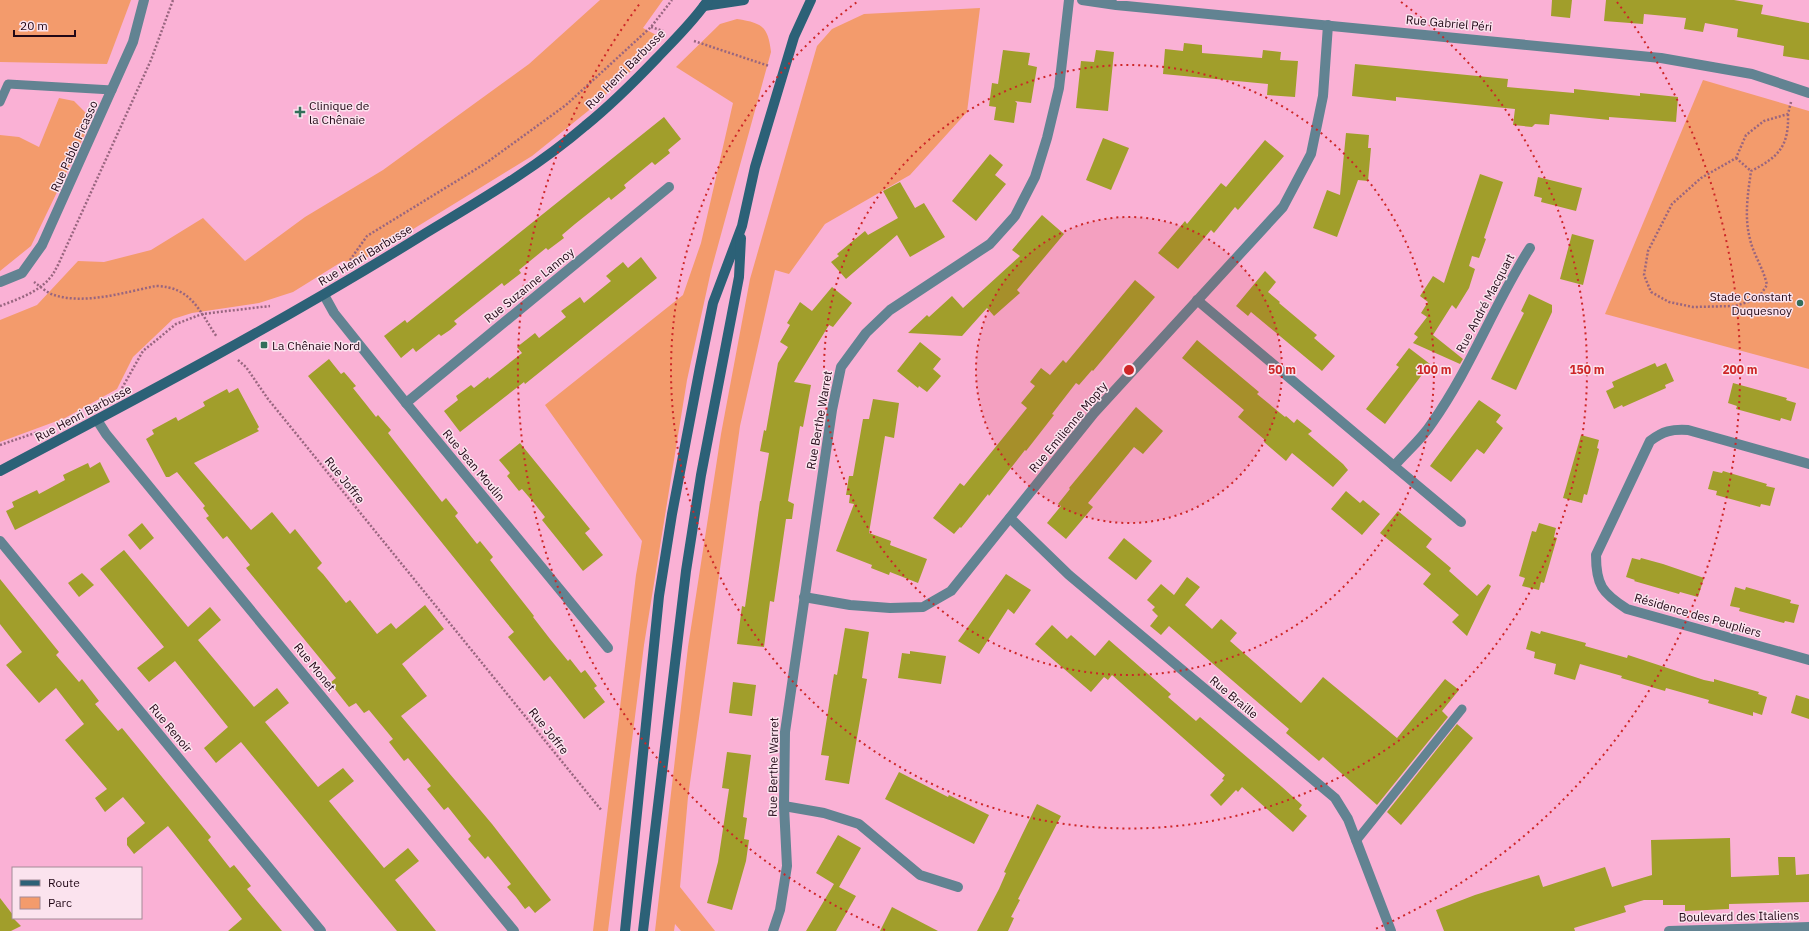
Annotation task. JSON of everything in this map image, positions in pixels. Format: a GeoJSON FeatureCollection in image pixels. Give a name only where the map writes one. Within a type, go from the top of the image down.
{"type":"FeatureCollection","features":[{"type":"Feature","properties":{"kind":"main road","name":"Rue Henri Barbusse"},"geometry":{"type":"LineString","coordinates":[[0,471],[97,420],[324,295],[498,190],[545,158],[585,127],[628,88],[678,36],[706,3],[744,0]]}},
{"type":"Feature","properties":{"kind":"main road"},"geometry":{"type":"LineString","coordinates":[[625,931],[658,604],[672,514],[713,303],[742,226],[755,167],[794,37],[811,0]]}},
{"type":"Feature","properties":{"kind":"main road"},"geometry":{"type":"LineString","coordinates":[[643,931],[686,571],[701,475],[739,277],[742,226]]}},
{"type":"Feature","properties":{"kind":"street","name":"Rue Pablo Picasso"},"geometry":{"type":"LineString","coordinates":[[22,273],[42,245],[112,90],[133,42],[144,0]]}},
{"type":"Feature","properties":{"kind":"street","name":"Rue Berthe Warret"},"geometry":{"type":"LineString","coordinates":[[773,931],[780,910],[787,866],[784,806],[784,732],[832,410],[841,367],[866,333],[890,310],[990,244],[1015,216],[1035,177],[1047,138],[1059,88],[1069,0]]}},
{"type":"Feature","properties":{"kind":"street","name":"Rue Gabriel Péri"},"geometry":{"type":"LineString","coordinates":[[1082,0],[1116,5],[1661,58],[1752,74],[1809,93]]}},
{"type":"Feature","properties":{"kind":"street","name":"Rue Emilienne Mopty"},"geometry":{"type":"LineString","coordinates":[[804,598],[850,605],[890,608],[923,607],[951,591],[1094,413],[1283,208],[1311,154],[1323,96],[1328,25]]}},
{"type":"Feature","properties":{"kind":"street","name":"Rue Suzanne Lannoy"},"geometry":{"type":"LineString","coordinates":[[406,403],[669,187]]}},
{"type":"Feature","properties":{"kind":"street","name":"Rue André Macquart"},"geometry":{"type":"LineString","coordinates":[[1394,466],[1432,424],[1460,380],[1514,272],[1530,248]]}},
{"type":"Feature","properties":{"kind":"street"},"geometry":{"type":"LineString","coordinates":[[0,282],[22,273]]}},
{"type":"Feature","properties":{"kind":"street","name":"Rue Jean Moulin"},"geometry":{"type":"LineString","coordinates":[[324,295],[334,313],[406,403],[608,648]]}},
{"type":"Feature","properties":{"kind":"street"},"geometry":{"type":"LineString","coordinates":[[1197,300],[1460,522]]}},
{"type":"Feature","properties":{"kind":"street","name":"Rue Monet"},"geometry":{"type":"LineString","coordinates":[[97,420],[106,434],[514,931]]}},
{"type":"Feature","properties":{"kind":"street","name":"Résidence des Peupliers"},"geometry":{"type":"LineString","coordinates":[[1809,464],[1688,430],[1674,429],[1660,433],[1650,441],[1596,555],[1596,573],[1600,587],[1610,598],[1627,609],[1809,660]]}},
{"type":"Feature","properties":{"kind":"street","name":"Rue Braille"},"geometry":{"type":"LineString","coordinates":[[1010,518],[1069,575],[1335,798],[1348,819],[1391,931]]}},
{"type":"Feature","properties":{"kind":"street","name":"Rue Renoir"},"geometry":{"type":"LineString","coordinates":[[0,541],[322,931]]}},
{"type":"Feature","properties":{"kind":"street"},"geometry":{"type":"LineString","coordinates":[[784,806],[824,813],[859,824],[920,875],[958,887]]}},
{"type":"Feature","properties":{"kind":"street","name":"Boulevard des Italiens"},"geometry":{"type":"LineString","coordinates":[[1669,931],[1809,927]]}},
{"type":"Feature","properties":{"kind":"lane"},"geometry":{"type":"LineString","coordinates":[[0,102],[8,84],[112,90]]}},
{"type":"Feature","properties":{"kind":"lane"},"geometry":{"type":"LineString","coordinates":[[1356,841],[1462,709]]}},
{"type":"Feature","properties":{"kind":"path"},"geometry":{"type":"LineString","coordinates":[[0,306],[15,300],[40,286],[49,279],[73,234],[151,60],[173,0]]}},
{"type":"Feature","properties":{"kind":"path"},"geometry":{"type":"LineString","coordinates":[[345,265],[367,236],[486,163],[566,105],[651,27],[672,0]]}},
{"type":"Feature","properties":{"kind":"path"},"geometry":{"type":"LineString","coordinates":[[651,27],[785,71]]}},
{"type":"Feature","properties":{"kind":"path"},"geometry":{"type":"LineString","coordinates":[[1751,171],[1770,161],[1785,143],[1788,132],[1788,114],[1794,88]]}},
{"type":"Feature","properties":{"kind":"path"},"geometry":{"type":"LineString","coordinates":[[1751,171],[1747,204],[1749,232],[1750,239],[1764,270],[1767,285],[1761,294],[1748,302],[1734,306],[1693,307],[1669,302],[1651,292],[1644,276],[1648,251],[1672,204],[1701,178],[1736,158],[1746,135],[1764,121],[1788,114]]}},
{"type":"Feature","properties":{"kind":"path"},"geometry":{"type":"LineString","coordinates":[[1736,158],[1751,171]]}},
{"type":"Feature","properties":{"kind":"path","name":"Rue Joffre"},"geometry":{"type":"LineString","coordinates":[[22,273],[53,295],[75,298],[96,297],[156,286],[180,290],[188,296],[226,349],[246,368],[268,399],[602,810]]}},
{"type":"Feature","properties":{"kind":"path"},"geometry":{"type":"LineString","coordinates":[[118,392],[121,390],[143,351],[176,324],[202,314],[276,304]]}},
{"type":"Feature","properties":{"kind":"path"},"geometry":{"type":"LineString","coordinates":[[0,445],[42,430]]}},
{"type":"Feature","properties":{"kind":"green space"},"geometry":{"type":"Polygon","coordinates":[[[0,0],[131,0],[107,64],[0,62],[0,0]]]}},
{"type":"Feature","properties":{"kind":"green space"},"geometry":{"type":"Polygon","coordinates":[[[600,0],[663,0],[643,28],[660,37],[629,73],[588,111],[532,156],[358,263],[343,261],[293,292],[259,303],[192,313],[173,319],[133,357],[117,389],[65,418],[0,442],[0,320],[37,305],[78,261],[104,262],[151,250],[203,218],[245,261],[305,217],[383,170],[529,64],[600,0]]]}},
{"type":"Feature","properties":{"kind":"green space"},"geometry":{"type":"Polygon","coordinates":[[[980,8],[967,112],[910,175],[825,224],[789,274],[775,270],[740,426],[688,797],[680,887],[715,931],[681,931],[675,924],[674,931],[655,931],[688,647],[721,434],[750,279],[817,46],[832,29],[864,14],[980,8]]]}},
{"type":"Feature","properties":{"kind":"green space"},"geometry":{"type":"Polygon","coordinates":[[[737,19],[752,22],[762,27],[768,36],[771,52],[711,271],[687,380],[644,645],[608,931],[593,931],[636,575],[642,541],[545,405],[683,295],[701,243],[733,103],[676,67],[720,24],[737,19]]]}},
{"type":"Feature","properties":{"kind":"green space"},"geometry":{"type":"Polygon","coordinates":[[[1703,80],[1809,111],[1809,369],[1605,314],[1703,80]]]}},
{"type":"Feature","properties":{"kind":"green space"},"geometry":{"type":"Polygon","coordinates":[[[59,98],[74,101],[88,115],[85,134],[31,246],[0,271],[0,135],[19,137],[39,147],[59,98]]]}},
{"type":"Feature","properties":{"kind":"building"},"geometry":{"type":"Polygon","coordinates":[[[1552,0],[1572,0],[1570,18],[1551,16],[1552,0]]]}},
{"type":"Feature","properties":{"kind":"building"},"geometry":{"type":"Polygon","coordinates":[[[1606,0],[1734,0],[1763,5],[1761,14],[1809,23],[1809,60],[1783,56],[1784,46],[1737,37],[1738,29],[1705,23],[1703,32],[1684,29],[1686,18],[1644,14],[1643,24],[1604,21],[1606,0]]]}},
{"type":"Feature","properties":{"kind":"building"},"geometry":{"type":"Polygon","coordinates":[[[1184,43],[1202,45],[1202,53],[1262,58],[1263,50],[1281,52],[1280,60],[1298,61],[1295,97],[1267,95],[1268,84],[1163,74],[1165,49],[1183,51],[1184,43]]]}},
{"type":"Feature","properties":{"kind":"building"},"geometry":{"type":"Polygon","coordinates":[[[1003,50],[1030,53],[1028,65],[1037,67],[1031,103],[1015,101],[1017,103],[1014,123],[994,120],[996,107],[989,106],[992,83],[998,84],[1003,50]]]}},
{"type":"Feature","properties":{"kind":"building"},"geometry":{"type":"Polygon","coordinates":[[[1096,50],[1114,52],[1108,111],[1076,108],[1081,61],[1094,62],[1096,50]]]}},
{"type":"Feature","properties":{"kind":"building"},"geometry":{"type":"Polygon","coordinates":[[[1355,64],[1508,79],[1507,87],[1574,93],[1574,89],[1640,96],[1640,93],[1678,97],[1676,122],[1609,117],[1609,120],[1550,114],[1549,125],[1535,124],[1532,127],[1513,125],[1515,109],[1396,97],[1396,101],[1352,96],[1355,64]]]}},
{"type":"Feature","properties":{"kind":"building"},"geometry":{"type":"Polygon","coordinates":[[[664,117],[681,139],[668,150],[670,153],[655,165],[652,162],[624,185],[626,188],[611,200],[609,197],[562,235],[564,238],[548,250],[546,248],[519,270],[521,273],[504,286],[502,283],[454,321],[457,324],[450,330],[441,336],[439,334],[416,352],[413,348],[401,358],[384,336],[405,320],[407,323],[664,117]]]}},
{"type":"Feature","properties":{"kind":"building"},"geometry":{"type":"Polygon","coordinates":[[[1346,133],[1369,135],[1368,148],[1371,148],[1368,181],[1358,180],[1337,237],[1313,228],[1327,190],[1340,195],[1346,133]]]}},
{"type":"Feature","properties":{"kind":"building"},"geometry":{"type":"Polygon","coordinates":[[[1103,138],[1129,148],[1111,190],[1086,180],[1103,138]]]}},
{"type":"Feature","properties":{"kind":"building"},"geometry":{"type":"Polygon","coordinates":[[[1265,140],[1284,156],[1238,210],[1235,207],[1214,233],[1211,230],[1178,269],[1158,253],[1185,221],[1187,224],[1221,183],[1226,187],[1265,140]]]}},
{"type":"Feature","properties":{"kind":"building"},"geometry":{"type":"Polygon","coordinates":[[[990,154],[1003,165],[995,175],[1006,184],[976,221],[952,201],[990,154]]]}},
{"type":"Feature","properties":{"kind":"building"},"geometry":{"type":"Polygon","coordinates":[[[1480,174],[1503,182],[1484,238],[1486,239],[1479,258],[1472,256],[1469,266],[1475,269],[1469,288],[1456,309],[1452,305],[1433,335],[1463,359],[1460,364],[1413,343],[1418,337],[1414,334],[1427,317],[1421,313],[1428,302],[1420,296],[1433,276],[1444,283],[1480,174]]]}},
{"type":"Feature","properties":{"kind":"building"},"geometry":{"type":"Polygon","coordinates":[[[1538,177],[1582,188],[1576,211],[1541,202],[1542,198],[1534,196],[1538,177]]]}},
{"type":"Feature","properties":{"kind":"building"},"geometry":{"type":"Polygon","coordinates":[[[900,182],[915,208],[924,203],[945,237],[910,257],[897,235],[846,279],[831,262],[839,256],[837,254],[865,231],[868,235],[898,218],[883,191],[900,182]]]}},
{"type":"Feature","properties":{"kind":"building"},"geometry":{"type":"Polygon","coordinates":[[[1042,215],[1064,234],[1017,290],[1020,293],[994,316],[987,308],[962,336],[908,333],[927,315],[929,317],[952,296],[963,308],[1020,256],[1012,250],[1042,215]]]}},
{"type":"Feature","properties":{"kind":"building"},"geometry":{"type":"Polygon","coordinates":[[[1572,234],[1594,240],[1583,285],[1560,279],[1572,234]]]}},
{"type":"Feature","properties":{"kind":"building"},"geometry":{"type":"Polygon","coordinates":[[[641,257],[657,278],[525,384],[524,382],[460,432],[444,411],[458,400],[456,396],[471,385],[474,388],[488,377],[489,379],[522,353],[517,347],[535,333],[539,338],[566,317],[561,311],[580,297],[584,303],[611,281],[606,276],[623,262],[628,268],[641,257]]]}},
{"type":"Feature","properties":{"kind":"building"},"geometry":{"type":"Polygon","coordinates":[[[1265,271],[1276,282],[1268,292],[1317,335],[1314,338],[1335,356],[1322,371],[1251,312],[1248,316],[1236,306],[1265,271]]]}},
{"type":"Feature","properties":{"kind":"building"},"geometry":{"type":"Polygon","coordinates":[[[1135,280],[1155,297],[1093,371],[1092,370],[1079,385],[1076,383],[1052,414],[1054,415],[989,496],[988,494],[961,528],[960,527],[954,534],[933,518],[960,483],[964,486],[1027,408],[1021,403],[1035,386],[1030,382],[1041,368],[1050,375],[1063,360],[1066,363],[1135,280]]]}},
{"type":"Feature","properties":{"kind":"building"},"geometry":{"type":"Polygon","coordinates":[[[832,287],[852,303],[833,327],[829,325],[794,382],[811,385],[803,427],[800,426],[788,501],[794,504],[792,519],[786,519],[774,602],[770,601],[764,647],[737,644],[742,606],[745,607],[760,501],[769,453],[760,451],[764,430],[766,431],[778,363],[788,347],[780,342],[790,325],[787,323],[800,302],[812,311],[832,287]]]}},
{"type":"Feature","properties":{"kind":"building"},"geometry":{"type":"Polygon","coordinates":[[[1529,294],[1552,305],[1552,312],[1516,390],[1491,379],[1524,313],[1521,311],[1529,294]]]}},
{"type":"Feature","properties":{"kind":"building"},"geometry":{"type":"Polygon","coordinates":[[[1197,340],[1259,392],[1257,394],[1285,417],[1286,416],[1294,423],[1297,419],[1312,431],[1308,434],[1343,464],[1348,470],[1333,487],[1292,453],[1286,461],[1264,442],[1265,440],[1238,417],[1244,410],[1182,358],[1197,340]]]}},
{"type":"Feature","properties":{"kind":"building"},"geometry":{"type":"Polygon","coordinates":[[[920,342],[941,359],[933,369],[941,376],[927,392],[919,386],[918,388],[897,371],[920,342]]]}},
{"type":"Feature","properties":{"kind":"building"},"geometry":{"type":"Polygon","coordinates":[[[1409,348],[1430,364],[1385,424],[1366,409],[1399,367],[1396,365],[1409,348]]]}},
{"type":"Feature","properties":{"kind":"building"},"geometry":{"type":"Polygon","coordinates":[[[329,359],[341,374],[344,372],[356,386],[353,388],[376,417],[378,415],[391,430],[388,433],[442,502],[446,498],[458,513],[455,516],[477,544],[480,541],[493,557],[490,560],[568,661],[570,659],[581,673],[585,670],[597,686],[594,688],[605,702],[584,719],[550,676],[544,681],[508,637],[514,632],[308,376],[329,359]]]}},
{"type":"Feature","properties":{"kind":"building"},"geometry":{"type":"Polygon","coordinates":[[[1655,363],[1657,367],[1666,363],[1674,381],[1665,385],[1666,388],[1623,407],[1622,405],[1614,409],[1606,391],[1614,387],[1612,382],[1655,363]]]}},
{"type":"Feature","properties":{"kind":"building"},"geometry":{"type":"Polygon","coordinates":[[[1733,383],[1787,398],[1786,400],[1796,403],[1791,421],[1781,418],[1780,421],[1736,409],[1737,406],[1728,403],[1733,383]]]}},
{"type":"Feature","properties":{"kind":"building"},"geometry":{"type":"Polygon","coordinates":[[[238,388],[259,427],[257,429],[259,431],[194,463],[251,530],[272,512],[290,534],[295,529],[322,563],[317,568],[346,603],[350,600],[377,634],[391,623],[396,629],[425,605],[444,629],[402,664],[427,696],[401,716],[492,824],[551,900],[535,913],[529,906],[525,909],[507,887],[511,884],[488,856],[485,859],[468,839],[471,836],[448,807],[444,810],[427,789],[431,786],[408,758],[404,761],[389,742],[393,739],[369,710],[364,713],[356,703],[349,707],[330,683],[336,678],[246,568],[250,565],[227,536],[223,539],[206,518],[209,516],[203,508],[205,506],[177,472],[169,477],[166,477],[146,439],[154,434],[152,430],[176,417],[178,421],[205,406],[203,402],[227,389],[229,393],[238,388]]]}},
{"type":"Feature","properties":{"kind":"building"},"geometry":{"type":"Polygon","coordinates":[[[873,399],[899,403],[894,438],[885,436],[869,533],[891,541],[890,545],[927,559],[918,583],[890,572],[889,575],[871,568],[872,565],[836,551],[854,504],[849,503],[850,495],[846,495],[849,476],[853,476],[863,419],[869,419],[873,399]]]}},
{"type":"Feature","properties":{"kind":"building"},"geometry":{"type":"Polygon","coordinates":[[[1479,400],[1501,415],[1496,422],[1503,428],[1484,454],[1477,449],[1451,482],[1430,466],[1479,400]]]}},
{"type":"Feature","properties":{"kind":"building"},"geometry":{"type":"Polygon","coordinates":[[[1136,407],[1163,431],[1143,454],[1134,447],[1088,503],[1093,507],[1066,539],[1047,523],[1061,506],[1058,504],[1070,489],[1069,488],[1136,407]]]}},
{"type":"Feature","properties":{"kind":"building"},"geometry":{"type":"Polygon","coordinates":[[[1581,435],[1599,440],[1597,448],[1599,449],[1587,495],[1584,494],[1582,503],[1563,498],[1581,435]]]}},
{"type":"Feature","properties":{"kind":"building"},"geometry":{"type":"Polygon","coordinates":[[[520,443],[590,529],[585,533],[603,555],[583,571],[542,520],[545,517],[534,503],[522,489],[519,491],[507,476],[510,473],[499,460],[520,443]]]}},
{"type":"Feature","properties":{"kind":"building"},"geometry":{"type":"Polygon","coordinates":[[[100,462],[110,482],[15,530],[6,511],[14,507],[12,502],[37,490],[39,494],[65,480],[63,475],[88,463],[90,468],[100,462]]]}},
{"type":"Feature","properties":{"kind":"building"},"geometry":{"type":"Polygon","coordinates":[[[1713,471],[1722,473],[1723,471],[1767,484],[1766,486],[1775,488],[1770,506],[1761,504],[1760,507],[1716,495],[1717,491],[1708,489],[1713,471]]]}},
{"type":"Feature","properties":{"kind":"building"},"geometry":{"type":"Polygon","coordinates":[[[1346,491],[1360,503],[1363,500],[1380,514],[1362,535],[1331,509],[1346,491]]]}},
{"type":"Feature","properties":{"kind":"building"},"geometry":{"type":"Polygon","coordinates":[[[1398,511],[1432,539],[1426,547],[1451,568],[1449,571],[1477,596],[1488,584],[1491,586],[1467,636],[1452,622],[1459,615],[1423,584],[1431,574],[1380,533],[1398,511]]]}},
{"type":"Feature","properties":{"kind":"building"},"geometry":{"type":"Polygon","coordinates":[[[142,523],[154,538],[140,550],[128,535],[142,523]]]}},
{"type":"Feature","properties":{"kind":"building"},"geometry":{"type":"Polygon","coordinates":[[[1539,523],[1556,528],[1554,537],[1557,538],[1544,583],[1541,582],[1539,590],[1522,586],[1525,578],[1519,576],[1532,531],[1536,532],[1539,523]]]}},
{"type":"Feature","properties":{"kind":"building"},"geometry":{"type":"Polygon","coordinates":[[[1124,538],[1152,561],[1136,580],[1108,558],[1124,538]]]}},
{"type":"Feature","properties":{"kind":"building"},"geometry":{"type":"Polygon","coordinates":[[[124,550],[188,627],[210,607],[221,620],[198,640],[254,707],[277,688],[289,703],[265,722],[318,787],[343,768],[354,781],[329,801],[384,868],[408,848],[419,861],[395,880],[436,931],[397,931],[241,742],[216,763],[204,748],[228,727],[175,661],[149,682],[137,668],[164,647],[100,569],[124,550]]]}},
{"type":"Feature","properties":{"kind":"building"},"geometry":{"type":"Polygon","coordinates":[[[1632,558],[1640,560],[1641,558],[1663,564],[1704,578],[1698,597],[1680,592],[1679,594],[1634,581],[1635,580],[1626,577],[1632,558]]]}},
{"type":"Feature","properties":{"kind":"building"},"geometry":{"type":"Polygon","coordinates":[[[82,573],[94,585],[79,597],[68,583],[82,573]]]}},
{"type":"Feature","properties":{"kind":"building"},"geometry":{"type":"Polygon","coordinates":[[[1006,574],[1031,590],[1014,614],[1008,609],[979,654],[958,641],[1006,574]]]}},
{"type":"Feature","properties":{"kind":"building"},"geometry":{"type":"Polygon","coordinates":[[[1187,577],[1200,587],[1185,605],[1212,629],[1221,619],[1237,633],[1230,641],[1301,703],[1323,677],[1397,738],[1445,679],[1459,690],[1442,711],[1448,717],[1377,805],[1323,757],[1319,761],[1286,733],[1289,729],[1169,626],[1161,635],[1150,626],[1158,616],[1152,610],[1155,607],[1147,600],[1161,584],[1174,595],[1187,577]]]}},
{"type":"Feature","properties":{"kind":"building"},"geometry":{"type":"Polygon","coordinates":[[[0,579],[59,652],[56,655],[79,682],[82,679],[99,701],[95,704],[118,731],[122,728],[211,837],[208,840],[230,868],[234,865],[251,886],[247,889],[282,931],[228,931],[242,919],[168,826],[134,854],[127,845],[127,838],[145,823],[123,797],[105,812],[95,798],[107,789],[65,740],[84,724],[56,688],[39,703],[6,665],[22,652],[0,624],[0,579]]]}},
{"type":"Feature","properties":{"kind":"building"},"geometry":{"type":"Polygon","coordinates":[[[1735,587],[1745,590],[1746,587],[1791,600],[1790,603],[1799,605],[1794,623],[1785,621],[1784,623],[1739,611],[1740,608],[1730,606],[1735,587]]]}},
{"type":"Feature","properties":{"kind":"building"},"geometry":{"type":"Polygon","coordinates":[[[1052,625],[1067,639],[1071,635],[1095,656],[1109,640],[1171,694],[1168,697],[1196,721],[1200,717],[1282,787],[1302,805],[1299,809],[1307,816],[1293,832],[1242,787],[1238,792],[1236,790],[1221,806],[1210,795],[1224,780],[1222,779],[1225,775],[1112,675],[1108,680],[1104,677],[1091,692],[1035,644],[1052,625]]]}},
{"type":"Feature","properties":{"kind":"building"},"geometry":{"type":"Polygon","coordinates":[[[845,628],[869,632],[862,678],[867,679],[849,784],[825,780],[829,756],[821,755],[834,674],[837,675],[845,628]]]}},
{"type":"Feature","properties":{"kind":"building"},"geometry":{"type":"Polygon","coordinates":[[[1531,631],[1540,634],[1541,631],[1586,643],[1585,646],[1627,658],[1628,655],[1704,680],[1714,682],[1714,679],[1759,692],[1758,694],[1767,697],[1762,715],[1753,712],[1753,716],[1708,703],[1709,700],[1666,688],[1665,691],[1621,678],[1622,676],[1580,664],[1575,680],[1554,674],[1556,664],[1534,658],[1535,652],[1526,649],[1531,631]]]}},
{"type":"Feature","properties":{"kind":"building"},"geometry":{"type":"Polygon","coordinates":[[[910,651],[946,656],[941,684],[898,678],[902,653],[910,654],[910,651]]]}},
{"type":"Feature","properties":{"kind":"building"},"geometry":{"type":"Polygon","coordinates":[[[733,682],[756,685],[752,716],[729,713],[733,682]]]}},
{"type":"Feature","properties":{"kind":"building"},"geometry":{"type":"Polygon","coordinates":[[[1796,695],[1809,699],[1809,719],[1791,713],[1796,695]]]}},
{"type":"Feature","properties":{"kind":"building"},"geometry":{"type":"Polygon","coordinates":[[[1457,724],[1473,738],[1401,825],[1387,812],[1457,724]]]}},
{"type":"Feature","properties":{"kind":"building"},"geometry":{"type":"Polygon","coordinates":[[[727,752],[751,755],[743,817],[747,818],[744,839],[749,840],[746,861],[732,910],[707,903],[718,862],[729,789],[722,788],[727,752]]]}},
{"type":"Feature","properties":{"kind":"building"},"geometry":{"type":"Polygon","coordinates":[[[899,772],[948,797],[949,795],[989,815],[974,844],[885,799],[899,772]]]}},
{"type":"Feature","properties":{"kind":"building"},"geometry":{"type":"Polygon","coordinates":[[[1037,804],[1061,816],[1018,899],[1020,900],[1011,917],[1014,918],[1008,931],[977,931],[999,889],[1006,873],[1004,872],[1037,804]]]}},
{"type":"Feature","properties":{"kind":"building"},"geometry":{"type":"Polygon","coordinates":[[[838,835],[861,848],[839,887],[856,896],[836,931],[806,931],[834,884],[816,873],[838,835]]]}},
{"type":"Feature","properties":{"kind":"building"},"geometry":{"type":"Polygon","coordinates":[[[1730,838],[1731,877],[1779,875],[1778,857],[1795,857],[1796,875],[1809,874],[1809,902],[1729,904],[1729,909],[1685,911],[1685,905],[1663,905],[1663,900],[1644,900],[1624,906],[1626,912],[1574,928],[1575,931],[1444,931],[1436,910],[1475,895],[1539,875],[1543,887],[1605,867],[1612,887],[1652,875],[1651,840],[1730,838]]]}},
{"type":"Feature","properties":{"kind":"building"},"geometry":{"type":"Polygon","coordinates":[[[0,898],[12,914],[12,919],[14,919],[21,926],[11,931],[0,931],[0,898]]]}},
{"type":"Feature","properties":{"kind":"building"},"geometry":{"type":"Polygon","coordinates":[[[892,907],[938,931],[880,931],[892,907]]]}},
{"type":"Feature","properties":{"kind":"place","name":"Clinique de la Chênaie"},"geometry":{"type":"Point","coordinates":[300,112]}},
{"type":"Feature","properties":{"kind":"place","name":"Stade Constant Duquesnoy"},"geometry":{"type":"Point","coordinates":[1800,303]}},
{"type":"Feature","properties":{"kind":"place","name":"La Chênaie Nord"},"geometry":{"type":"Point","coordinates":[264,345]}}]}
